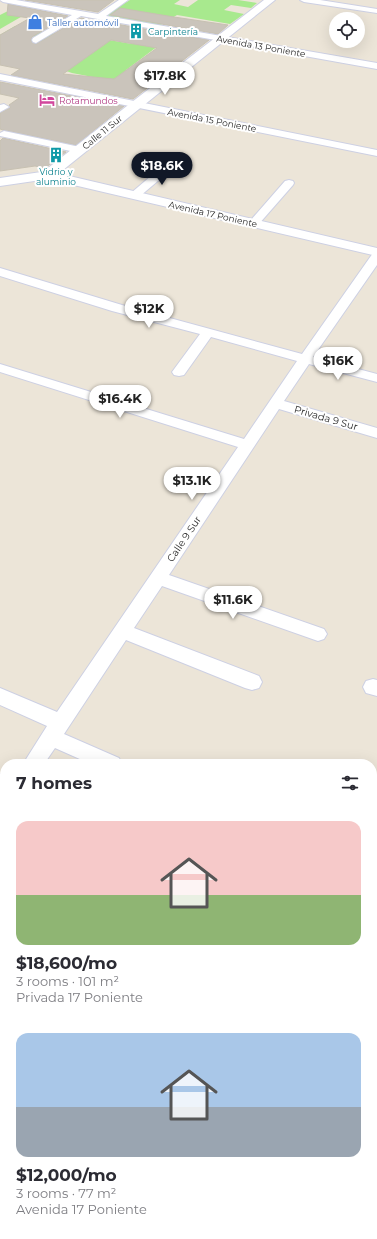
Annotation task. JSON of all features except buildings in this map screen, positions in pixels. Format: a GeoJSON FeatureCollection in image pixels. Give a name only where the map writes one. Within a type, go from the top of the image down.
{"type":"FeatureCollection","features":[{"type":"Feature","properties":{"kind":"street","name":"Avenida 13 Poniente"},"geometry":{"type":"LineString","coordinates":[[3,0],[377,66]]}},
{"type":"Feature","properties":{"kind":"street"},"geometry":{"type":"LineString","coordinates":[[99,17],[124,0]]}},
{"type":"Feature","properties":{"kind":"street","name":"Calle 11 Sur"},"geometry":{"type":"LineString","coordinates":[[48,175],[136,104],[270,0]]}},
{"type":"Feature","properties":{"kind":"street"},"geometry":{"type":"LineString","coordinates":[[304,0],[334,2],[377,11]]}},
{"type":"Feature","properties":{"kind":"street"},"geometry":{"type":"LineString","coordinates":[[36,40],[80,13]]}},
{"type":"Feature","properties":{"kind":"street","name":"Avenida 15 Poniente"},"geometry":{"type":"LineString","coordinates":[[0,77],[377,153]]}},
{"type":"Feature","properties":{"kind":"street"},"geometry":{"type":"LineString","coordinates":[[4,134],[80,150]]}},
{"type":"Feature","properties":{"kind":"street"},"geometry":{"type":"LineString","coordinates":[[135,195],[174,161]]}},
{"type":"Feature","properties":{"kind":"street"},"geometry":{"type":"LineString","coordinates":[[0,182],[48,175]]}},
{"type":"Feature","properties":{"kind":"street","name":"Avenida 17 Poniente"},"geometry":{"type":"LineString","coordinates":[[48,175],[377,252]]}},
{"type":"Feature","properties":{"kind":"street"},"geometry":{"type":"LineString","coordinates":[[254,223],[289,183]]}},
{"type":"Feature","properties":{"kind":"street","name":"Calle 9 Sur"},"geometry":{"type":"LineString","coordinates":[[37,759],[275,403],[377,256]]}},
{"type":"Feature","properties":{"kind":"street"},"geometry":{"type":"LineString","coordinates":[[0,272],[117,308],[377,378]]}},
{"type":"Feature","properties":{"kind":"street"},"geometry":{"type":"LineString","coordinates":[[179,372],[208,332]]}},
{"type":"Feature","properties":{"kind":"street"},"geometry":{"type":"LineString","coordinates":[[0,368],[247,445]]}},
{"type":"Feature","properties":{"kind":"street","name":"Privada 9 Sur"},"geometry":{"type":"LineString","coordinates":[[275,403],[377,433]]}},
{"type":"Feature","properties":{"kind":"street"},"geometry":{"type":"LineString","coordinates":[[158,578],[318,634]]}},
{"type":"Feature","properties":{"kind":"street"},"geometry":{"type":"LineString","coordinates":[[122,631],[252,682]]}},
{"type":"Feature","properties":{"kind":"street"},"geometry":{"type":"LineString","coordinates":[[0,696],[104,759]]}},
{"type":"Feature","properties":{"kind":"green space"},"geometry":{"type":"Polygon","coordinates":[[[130,0],[180,0],[174,4],[188,7],[198,0],[238,0],[257,3],[251,8],[231,5],[224,10],[244,14],[230,24],[177,15],[159,26],[103,16],[130,0]]]}},
{"type":"Feature","properties":{"kind":"green space"},"geometry":{"type":"Polygon","coordinates":[[[16,7],[33,10],[0,29],[0,15],[16,7]]]}},
{"type":"Feature","properties":{"kind":"green space"},"geometry":{"type":"Polygon","coordinates":[[[94,20],[117,24],[98,38],[132,44],[150,30],[174,34],[126,70],[147,81],[156,83],[149,88],[72,73],[0,48],[0,35],[15,26],[45,33],[37,37],[26,35],[23,37],[39,40],[51,33],[69,37],[94,20]]]}},
{"type":"Feature","properties":{"kind":"place","name":"Taller automóvil"},"geometry":{"type":"Point","coordinates":[35,22]}},
{"type":"Feature","properties":{"kind":"place","name":"Carpintería"},"geometry":{"type":"Point","coordinates":[136,31]}},
{"type":"Feature","properties":{"kind":"place","name":"Rotamundos"},"geometry":{"type":"Point","coordinates":[47,100]}},
{"type":"Feature","properties":{"kind":"place","name":"Vidrio y aluminio"},"geometry":{"type":"Point","coordinates":[56,155]}}]}
